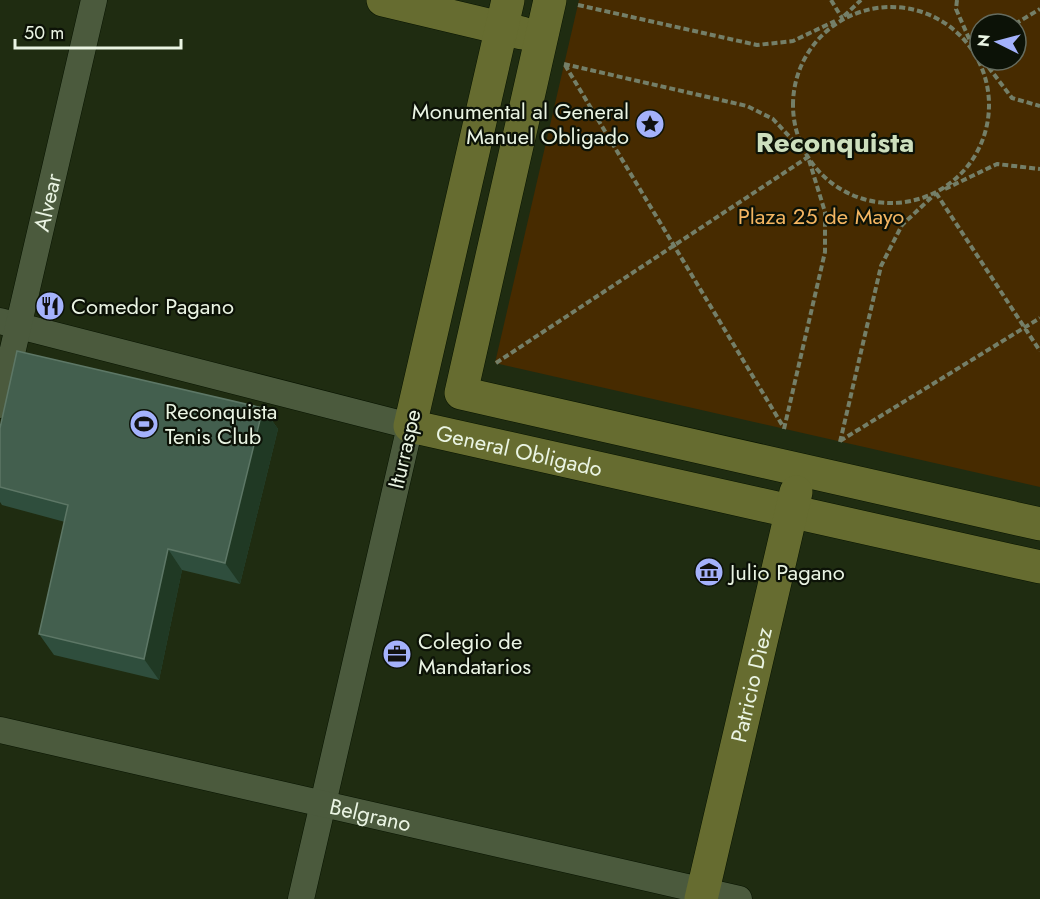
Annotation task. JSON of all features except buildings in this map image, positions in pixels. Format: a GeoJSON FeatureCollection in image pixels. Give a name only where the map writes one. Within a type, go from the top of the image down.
{"type":"FeatureCollection","features":[{"type":"Feature","properties":{"kind":"main road"},"geometry":{"type":"LineString","coordinates":[[383,0],[504,14],[542,37]]}},
{"type":"Feature","properties":{"kind":"main road"},"geometry":{"type":"LineString","coordinates":[[550,0],[461,393],[1040,524]]}},
{"type":"Feature","properties":{"kind":"main road","name":"Iturraspe"},"geometry":{"type":"LineString","coordinates":[[410,426],[504,14]]}},
{"type":"Feature","properties":{"kind":"main road","name":"General Obligado"},"geometry":{"type":"LineString","coordinates":[[410,426],[1040,567]]}},
{"type":"Feature","properties":{"kind":"main road","name":"Patricio Diez"},"geometry":{"type":"LineString","coordinates":[[702,895],[802,470]]}},
{"type":"Feature","properties":{"kind":"street","name":"Alvear"},"geometry":{"type":"LineString","coordinates":[[0,405],[9,324],[94,0]]}},
{"type":"Feature","properties":{"kind":"street","name":"General Obligado"},"geometry":{"type":"LineString","coordinates":[[9,324],[410,426]]}},
{"type":"Feature","properties":{"kind":"street","name":"Iturraspe"},"geometry":{"type":"LineString","coordinates":[[301,899],[410,426]]}},
{"type":"Feature","properties":{"kind":"street","name":"Belgrano"},"geometry":{"type":"LineString","coordinates":[[0,730],[702,895],[739,899]]}},
{"type":"Feature","properties":{"kind":"path"},"geometry":{"type":"LineString","coordinates":[[585,0],[578,5],[757,45],[793,41],[843,18],[874,7],[906,7],[935,16],[968,42]]}},
{"type":"Feature","properties":{"kind":"path"},"geometry":{"type":"LineString","coordinates":[[831,0],[843,18]]}},
{"type":"Feature","properties":{"kind":"path"},"geometry":{"type":"LineString","coordinates":[[861,0],[816,40],[799,69],[792,102],[797,136],[807,157],[825,212],[825,252],[784,429],[564,64],[747,106],[773,119],[807,157],[838,189],[869,202],[903,203],[936,193],[997,164],[1040,169]]}},
{"type":"Feature","properties":{"kind":"path"},"geometry":{"type":"LineString","coordinates":[[957,0],[956,9],[968,35]]}},
{"type":"Feature","properties":{"kind":"path"},"geometry":{"type":"LineString","coordinates":[[982,72],[988,89],[988,120],[979,150],[961,175],[936,193],[902,225],[881,266],[840,442],[1040,318]]}},
{"type":"Feature","properties":{"kind":"path"},"geometry":{"type":"LineString","coordinates":[[992,72],[1012,98],[1040,106]]}},
{"type":"Feature","properties":{"kind":"path"},"geometry":{"type":"LineString","coordinates":[[495,363],[807,157]]}},
{"type":"Feature","properties":{"kind":"path"},"geometry":{"type":"LineString","coordinates":[[936,193],[1040,351]]}},
{"type":"Feature","properties":{"kind":"green space","name":"Plaza 25 de Mayo"},"geometry":{"type":"Polygon","coordinates":[[[579,0],[1040,0],[1040,487],[495,363],[579,0]]]}},
{"type":"Feature","properties":{"kind":"place","name":"Monumental al General Manuel Obligado"},"geometry":{"type":"Point","coordinates":[650,124]}},
{"type":"Feature","properties":{"kind":"place","name":"Comedor Pagano"},"geometry":{"type":"Point","coordinates":[50,306]}},
{"type":"Feature","properties":{"kind":"place","name":"Reconquista Tenis Club"},"geometry":{"type":"Point","coordinates":[144,424]}},
{"type":"Feature","properties":{"kind":"place","name":"Julio Pagano"},"geometry":{"type":"Point","coordinates":[709,572]}},
{"type":"Feature","properties":{"kind":"place","name":"Colegio de Mandatarios"},"geometry":{"type":"Point","coordinates":[397,654]}},
{"type":"Feature","properties":{"kind":"district","name":"Reconquista"},"geometry":{"type":"Point","coordinates":[835,142]}}]}
